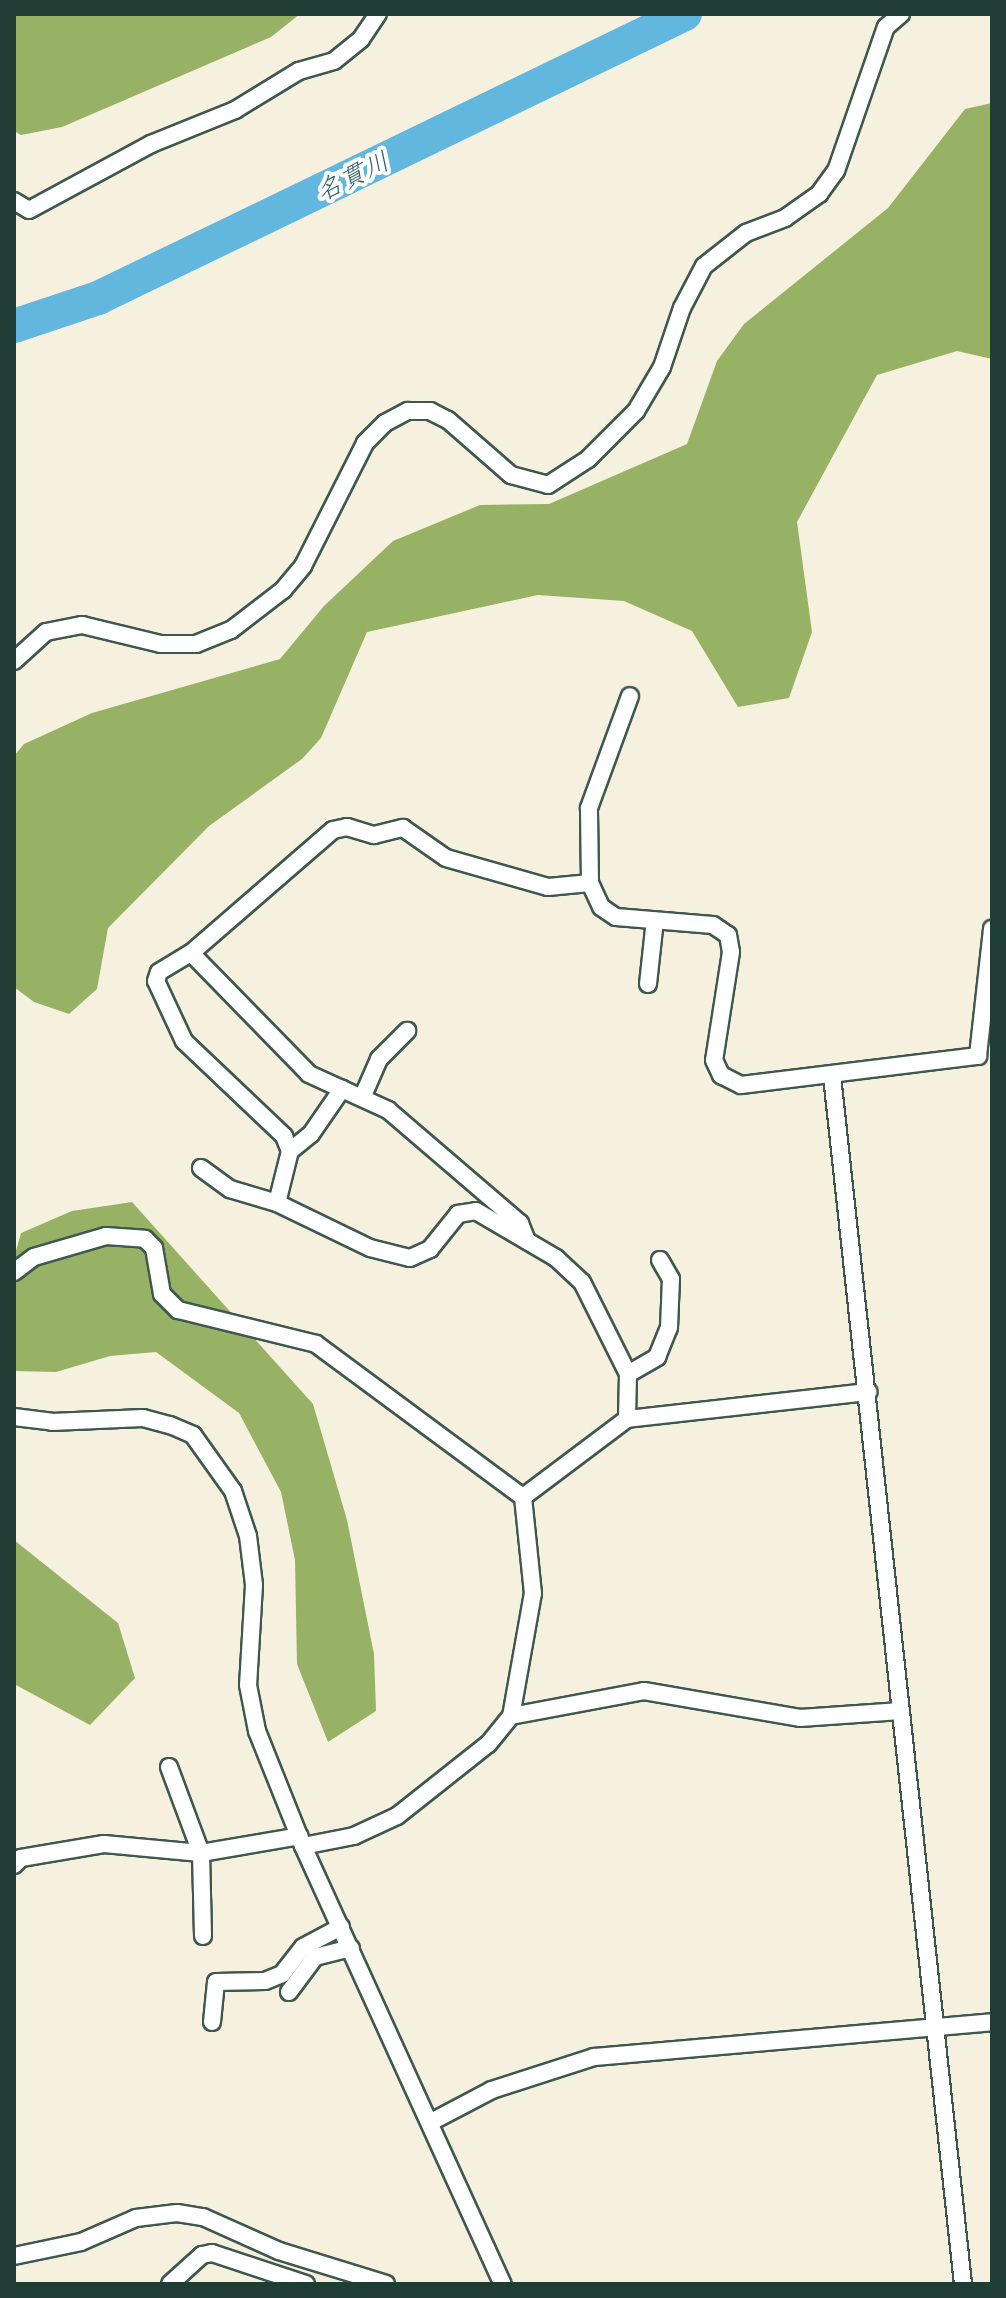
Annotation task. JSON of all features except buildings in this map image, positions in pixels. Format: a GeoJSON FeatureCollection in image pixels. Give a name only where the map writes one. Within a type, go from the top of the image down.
{"type":"FeatureCollection","features":[{"type":"Feature","properties":{"kind":"street"},"geometry":{"type":"LineString","coordinates":[[14,201],[29,210],[151,144],[235,110],[299,71],[334,61],[361,39],[378,14]]}},
{"type":"Feature","properties":{"kind":"street"},"geometry":{"type":"LineString","coordinates":[[14,661],[46,632],[82,625],[161,644],[196,644],[231,630],[283,590],[303,566],[365,443],[385,423],[408,411],[430,411],[448,420],[511,475],[523,479],[548,485],[588,459],[636,411],[662,367],[682,308],[704,266],[746,233],[785,218],[819,194],[836,171],[886,27],[901,14]]}},
{"type":"Feature","properties":{"kind":"street"},"geometry":{"type":"LineString","coordinates":[[630,696],[589,808],[590,883],[601,907],[616,917],[713,925],[728,935],[731,952],[714,1060],[721,1075],[741,1085],[978,1056],[992,929]]}},
{"type":"Feature","properties":{"kind":"street"},"geometry":{"type":"LineString","coordinates":[[277,1203],[290,1151],[284,1136],[184,1041],[171,1021],[156,981],[159,972],[191,953],[333,830],[347,827],[374,835],[403,828],[446,858],[548,887],[590,883]]}},
{"type":"Feature","properties":{"kind":"street"},"geometry":{"type":"LineString","coordinates":[[648,984],[655,920]]}},
{"type":"Feature","properties":{"kind":"street"},"geometry":{"type":"LineString","coordinates":[[191,953],[309,1074],[388,1110],[520,1223],[527,1241]]}},
{"type":"Feature","properties":{"kind":"street"},"geometry":{"type":"LineString","coordinates":[[362,1098],[379,1059],[407,1031]]}},
{"type":"Feature","properties":{"kind":"street"},"geometry":{"type":"LineString","coordinates":[[832,1076],[963,2284]]}},
{"type":"Feature","properties":{"kind":"street"},"geometry":{"type":"LineString","coordinates":[[290,1151],[311,1134],[342,1089]]}},
{"type":"Feature","properties":{"kind":"street"},"geometry":{"type":"LineString","coordinates":[[201,1168],[230,1189],[277,1203],[370,1248],[410,1258],[430,1249],[458,1214],[476,1211],[527,1241],[582,1282],[628,1374],[627,1419]]}},
{"type":"Feature","properties":{"kind":"street"},"geometry":{"type":"LineString","coordinates":[[14,1272],[34,1257],[106,1236],[145,1239],[154,1248],[162,1294],[178,1310],[316,1344],[523,1497],[533,1593],[511,1716],[488,1744],[397,1816],[354,1836],[201,1853],[122,1843],[21,1858],[14,1865]]}},
{"type":"Feature","properties":{"kind":"street"},"geometry":{"type":"LineString","coordinates":[[628,1374],[657,1357],[669,1328],[671,1279],[660,1260]]}},
{"type":"Feature","properties":{"kind":"street"},"geometry":{"type":"LineString","coordinates":[[523,1497],[627,1419],[868,1392]]}},
{"type":"Feature","properties":{"kind":"street"},"geometry":{"type":"LineString","coordinates":[[14,1417],[52,1422],[143,1418],[193,1435],[212,1457],[233,1491],[248,1536],[254,1585],[248,1685],[257,1731],[302,1841],[503,2284]]}},
{"type":"Feature","properties":{"kind":"street"},"geometry":{"type":"LineString","coordinates":[[511,1716],[644,1691],[800,1718],[901,1711]]}},
{"type":"Feature","properties":{"kind":"street"},"geometry":{"type":"LineString","coordinates":[[169,1767],[201,1853],[203,1936]]}},
{"type":"Feature","properties":{"kind":"street"},"geometry":{"type":"LineString","coordinates":[[212,2022],[216,1982],[265,1981],[282,1974],[303,1947],[341,1927]]}},
{"type":"Feature","properties":{"kind":"street"},"geometry":{"type":"LineString","coordinates":[[289,1992],[315,1957],[351,1948]]}},
{"type":"Feature","properties":{"kind":"street"},"geometry":{"type":"LineString","coordinates":[[431,2122],[492,2090],[594,2057],[992,2022]]}},
{"type":"Feature","properties":{"kind":"street"},"geometry":{"type":"LineString","coordinates":[[14,2256],[81,2242],[136,2218],[177,2213],[203,2217],[279,2251],[386,2284]]}},
{"type":"Feature","properties":{"kind":"street"},"geometry":{"type":"LineString","coordinates":[[170,2284],[202,2255],[212,2253],[306,2284]]}},
{"type":"Feature","properties":{"kind":"green space"},"geometry":{"type":"Polygon","coordinates":[[[14,14],[300,14],[271,37],[62,127],[21,135],[14,131],[14,14]]]}},
{"type":"Feature","properties":{"kind":"green space"},"geometry":{"type":"Polygon","coordinates":[[[992,103],[992,359],[957,351],[877,375],[797,522],[812,632],[789,698],[738,707],[692,631],[624,601],[538,595],[367,632],[321,738],[302,759],[209,826],[108,928],[97,989],[69,1014],[34,1002],[14,987],[14,756],[24,744],[92,713],[280,659],[324,606],[393,541],[480,505],[549,504],[687,444],[717,361],[744,324],[888,208],[965,109],[992,103]]]}},
{"type":"Feature","properties":{"kind":"green space"},"geometry":{"type":"Polygon","coordinates":[[[132,1202],[313,1404],[347,1520],[374,1654],[376,1711],[328,1742],[297,1664],[295,1560],[281,1492],[239,1413],[156,1352],[110,1356],[56,1372],[14,1371],[14,1258],[21,1233],[72,1211],[132,1202]]]}},
{"type":"Feature","properties":{"kind":"green space"},"geometry":{"type":"Polygon","coordinates":[[[14,1540],[118,1623],[135,1678],[90,1725],[14,1684],[14,1540]]]}},
{"type":"Feature","properties":{"kind":"waterway","name":"名貫川"},"geometry":{"type":"LineString","coordinates":[[14,326],[98,298],[685,14]]}}]}
